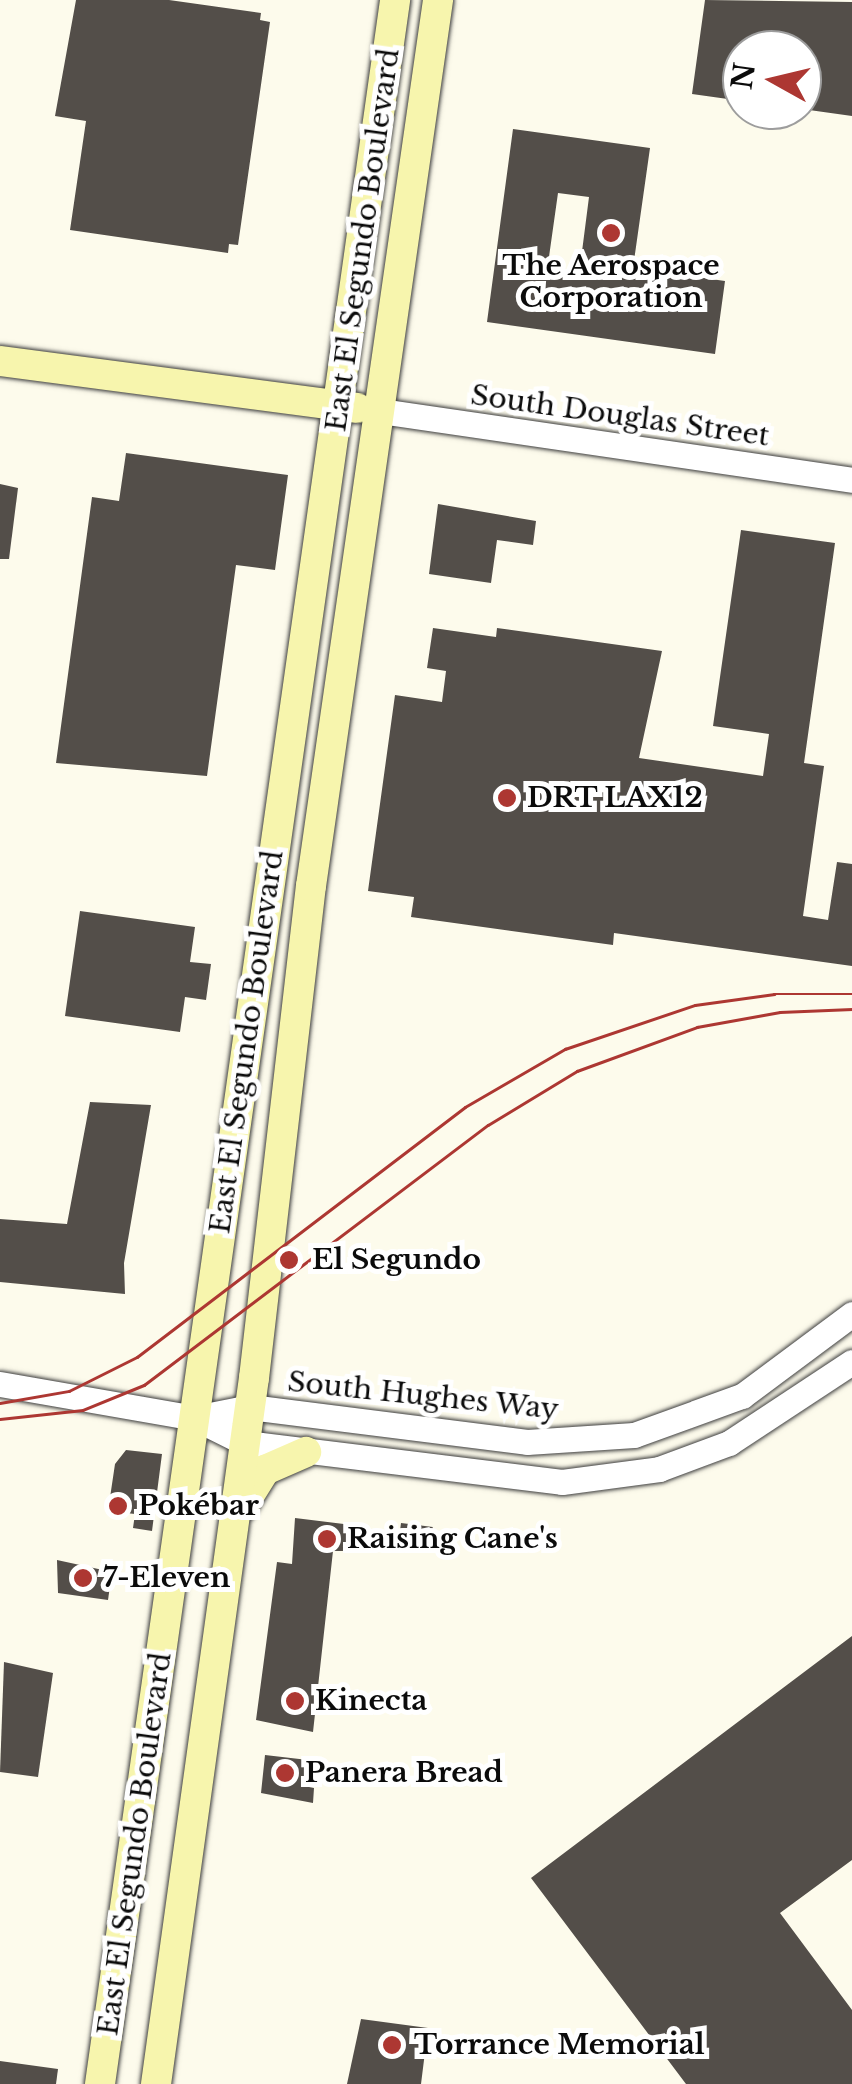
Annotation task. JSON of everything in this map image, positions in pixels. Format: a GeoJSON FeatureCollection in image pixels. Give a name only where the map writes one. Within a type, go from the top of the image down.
{"type":"FeatureCollection","features":[{"type":"Feature","properties":{"kind":"main road","name":"East El Segundo Boulevard"},"geometry":{"type":"LineString","coordinates":[[100,2084],[396,0]]}},
{"type":"Feature","properties":{"kind":"main road","name":"East El Segundo Boulevard"},"geometry":{"type":"LineString","coordinates":[[156,2084],[250,1407],[311,886],[438,0]]}},
{"type":"Feature","properties":{"kind":"main road"},"geometry":{"type":"LineString","coordinates":[[0,361],[380,411]]}},
{"type":"Feature","properties":{"kind":"main road"},"geometry":{"type":"LineString","coordinates":[[235,1518],[265,1470],[306,1452]]}},
{"type":"Feature","properties":{"kind":"main road"},"geometry":{"type":"LineString","coordinates":[[136,1832],[190,1840]]}},
{"type":"Feature","properties":{"kind":"street","name":"South Douglas Street"},"geometry":{"type":"LineString","coordinates":[[380,411],[852,480]]}},
{"type":"Feature","properties":{"kind":"street","name":"South Hughes Way"},"geometry":{"type":"LineString","coordinates":[[195,1418],[250,1407],[527,1442],[634,1434],[742,1396],[852,1314]]}},
{"type":"Feature","properties":{"kind":"street"},"geometry":{"type":"LineString","coordinates":[[0,1384],[195,1418],[245,1443],[562,1482],[659,1469],[752,1431],[852,1362]]}},
{"type":"Feature","properties":{"kind":"building"},"geometry":{"type":"Polygon","coordinates":[[[76,0],[169,0],[261,13],[260,20],[270,22],[238,245],[229,244],[228,253],[70,230],[86,121],[55,116],[76,0]]]}},
{"type":"Feature","properties":{"kind":"building"},"geometry":{"type":"Polygon","coordinates":[[[705,0],[852,2],[852,116],[822,112],[822,30],[722,30],[722,98],[692,94],[705,0]]]}},
{"type":"Feature","properties":{"kind":"building","name":"The Aerospace Corporation"},"geometry":{"type":"Polygon","coordinates":[[[513,129],[650,148],[633,268],[725,281],[715,354],[487,322],[513,129]],[[558,193],[547,271],[579,275],[589,197],[558,193]]]}},
{"type":"Feature","properties":{"kind":"building"},"geometry":{"type":"Polygon","coordinates":[[[126,453],[288,475],[275,570],[236,565],[207,776],[56,763],[92,497],[119,501],[126,453]]]}},
{"type":"Feature","properties":{"kind":"building"},"geometry":{"type":"Polygon","coordinates":[[[0,484],[18,488],[9,559],[0,559],[0,484]]]}},
{"type":"Feature","properties":{"kind":"building"},"geometry":{"type":"Polygon","coordinates":[[[438,504],[536,521],[533,545],[497,540],[491,583],[429,574],[438,504]]]}},
{"type":"Feature","properties":{"kind":"building"},"geometry":{"type":"Polygon","coordinates":[[[741,530],[835,543],[804,763],[824,766],[803,916],[828,920],[837,862],[852,864],[852,966],[614,933],[613,945],[411,917],[414,897],[368,891],[395,695],[442,702],[446,671],[427,668],[433,628],[496,637],[497,628],[662,651],[639,758],[763,776],[769,734],[713,726],[741,530]]]}},
{"type":"Feature","properties":{"kind":"building"},"geometry":{"type":"Polygon","coordinates":[[[80,911],[195,927],[190,962],[211,964],[206,1000],[185,997],[180,1032],[65,1016],[80,911]]]}},
{"type":"Feature","properties":{"kind":"building"},"geometry":{"type":"Polygon","coordinates":[[[90,1102],[151,1105],[124,1263],[125,1294],[0,1282],[0,1219],[67,1224],[90,1102]]]}},
{"type":"Feature","properties":{"kind":"building"},"geometry":{"type":"Polygon","coordinates":[[[126,1450],[162,1454],[152,1531],[133,1528],[135,1514],[108,1511],[115,1464],[126,1450]]]}},
{"type":"Feature","properties":{"kind":"building"},"geometry":{"type":"Polygon","coordinates":[[[295,1518],[360,1526],[357,1551],[333,1551],[313,1732],[256,1720],[277,1562],[292,1564],[295,1518]]]}},
{"type":"Feature","properties":{"kind":"building"},"geometry":{"type":"Polygon","coordinates":[[[401,1523],[433,1527],[430,1546],[399,1542],[401,1523]]]}},
{"type":"Feature","properties":{"kind":"building","name":"7-Eleven"},"geometry":{"type":"Polygon","coordinates":[[[57,1560],[112,1572],[108,1600],[58,1593],[57,1560]]]}},
{"type":"Feature","properties":{"kind":"building"},"geometry":{"type":"Polygon","coordinates":[[[852,1636],[852,1860],[780,1913],[852,2010],[852,2084],[686,2084],[531,1878],[852,1636]]]}},
{"type":"Feature","properties":{"kind":"building"},"geometry":{"type":"Polygon","coordinates":[[[4,1662],[53,1673],[38,1777],[0,1772],[4,1662]]]}},
{"type":"Feature","properties":{"kind":"building","name":"Panera Bread"},"geometry":{"type":"Polygon","coordinates":[[[265,1755],[308,1760],[304,1786],[314,1788],[313,1803],[261,1793],[265,1755]]]}},
{"type":"Feature","properties":{"kind":"building","name":"Torrance Memorial"},"geometry":{"type":"Polygon","coordinates":[[[361,2019],[428,2028],[421,2084],[347,2084],[361,2019]]]}},
{"type":"Feature","properties":{"kind":"building"},"geometry":{"type":"Polygon","coordinates":[[[0,2061],[58,2069],[56,2084],[0,2084],[0,2061]]]}},
{"type":"Feature","properties":{"kind":"tram line"},"geometry":{"type":"LineString","coordinates":[[0,1403],[69,1391],[137,1357],[465,1107],[565,1049],[695,1005],[774,994],[852,994]]}},
{"type":"Feature","properties":{"kind":"tram line"},"geometry":{"type":"LineString","coordinates":[[0,1419],[83,1410],[144,1385],[488,1125],[577,1071],[697,1027],[780,1012],[852,1009]]}},
{"type":"Feature","properties":{"kind":"place","name":"The Aerospace Corporation"},"geometry":{"type":"Point","coordinates":[611,233]}},
{"type":"Feature","properties":{"kind":"place","name":"DRT LAX12"},"geometry":{"type":"Point","coordinates":[507,798]}},
{"type":"Feature","properties":{"kind":"place","name":"El Segundo"},"geometry":{"type":"Point","coordinates":[289,1260]}},
{"type":"Feature","properties":{"kind":"place","name":"Pokébar"},"geometry":{"type":"Point","coordinates":[118,1506]}},
{"type":"Feature","properties":{"kind":"place","name":"Raising Cane's"},"geometry":{"type":"Point","coordinates":[327,1539]}},
{"type":"Feature","properties":{"kind":"place","name":"7-Eleven"},"geometry":{"type":"Point","coordinates":[83,1578]}},
{"type":"Feature","properties":{"kind":"place","name":"Kinecta"},"geometry":{"type":"Point","coordinates":[295,1701]}},
{"type":"Feature","properties":{"kind":"place","name":"Panera Bread"},"geometry":{"type":"Point","coordinates":[285,1773]}},
{"type":"Feature","properties":{"kind":"place","name":"Torrance Memorial"},"geometry":{"type":"Point","coordinates":[392,2045]}}]}
